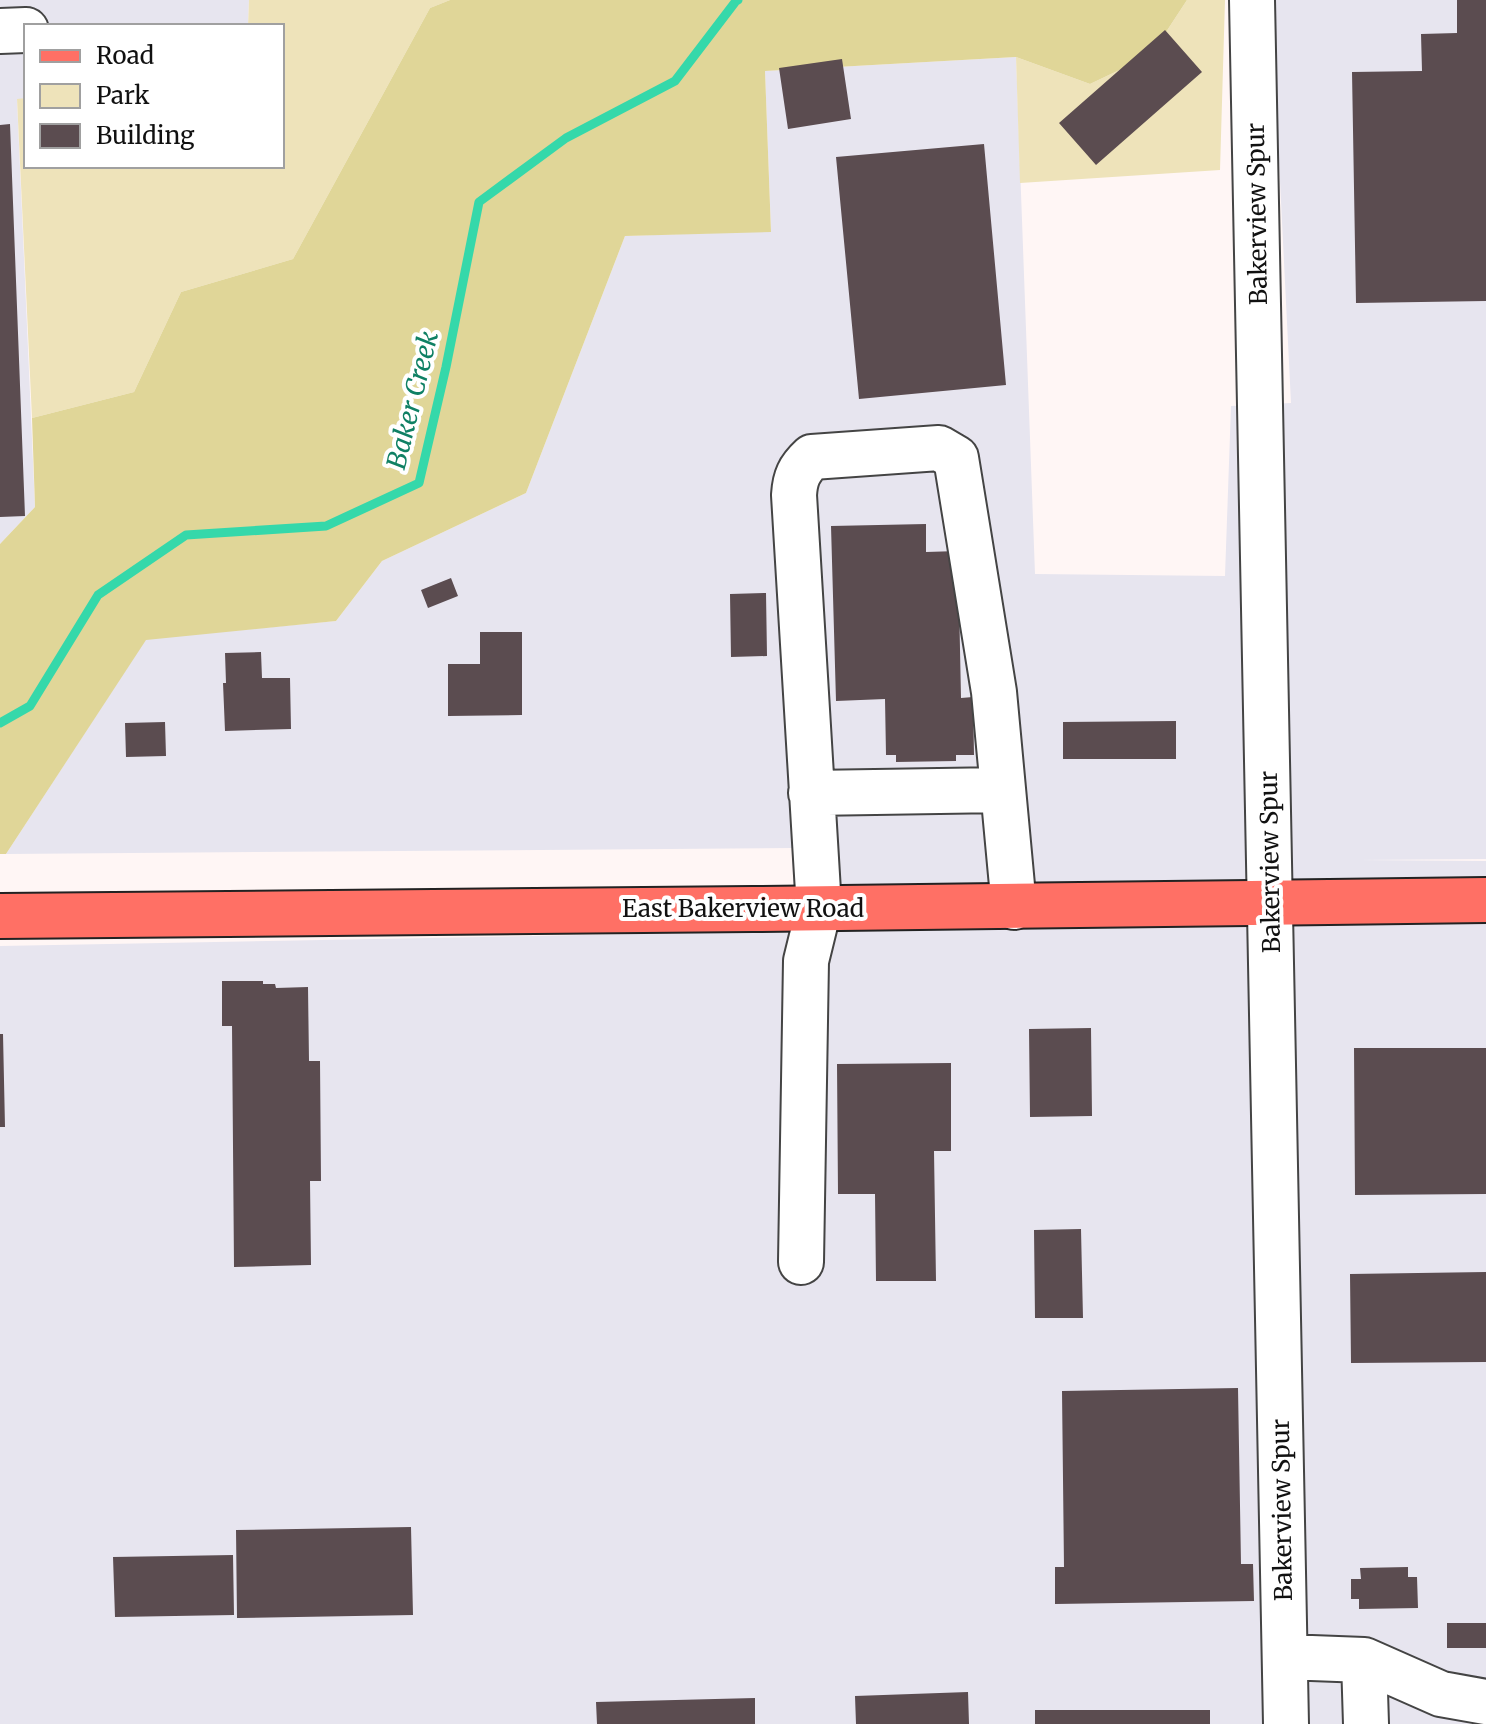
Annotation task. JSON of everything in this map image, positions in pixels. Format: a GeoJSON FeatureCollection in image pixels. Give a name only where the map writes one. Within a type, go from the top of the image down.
{"type":"FeatureCollection","features":[{"type":"Feature","properties":{"kind":"main road","name":"East Bakerview Road"},"geometry":{"type":"LineString","coordinates":[[0,916],[1271,905],[1486,900]]}},
{"type":"Feature","properties":{"kind":"street","name":"Bakerview Spur"},"geometry":{"type":"LineString","coordinates":[[1252,0],[1286,1724]]}},
{"type":"Feature","properties":{"kind":"street"},"geometry":{"type":"LineString","coordinates":[[0,31],[24,30]]}},
{"type":"Feature","properties":{"kind":"street"},"geometry":{"type":"LineString","coordinates":[[801,1262],[806,961],[819,908],[795,480],[812,457],[939,448],[956,458],[994,692],[1014,907]]}},
{"type":"Feature","properties":{"kind":"street"},"geometry":{"type":"LineString","coordinates":[[811,793],[1003,790]]}},
{"type":"Feature","properties":{"kind":"street"},"geometry":{"type":"LineString","coordinates":[[1285,1657],[1364,1660],[1441,1694],[1486,1702]]}},
{"type":"Feature","properties":{"kind":"street"},"geometry":{"type":"LineString","coordinates":[[1364,1660],[1366,1724]]}},
{"type":"Feature","properties":{"kind":"shaded area"},"geometry":{"type":"Polygon","coordinates":[[[0,0],[249,0],[248,24],[24,24],[24,98],[17,100],[35,507],[0,544],[0,0]]]}},
{"type":"Feature","properties":{"kind":"shaded area"},"geometry":{"type":"Polygon","coordinates":[[[450,0],[1187,0],[1151,55],[1090,84],[1016,57],[765,71],[771,232],[625,236],[526,493],[382,561],[336,621],[146,640],[6,854],[0,854],[0,544],[35,507],[32,418],[134,392],[181,292],[293,259],[430,8],[450,0]]]}},
{"type":"Feature","properties":{"kind":"shaded area"},"geometry":{"type":"Polygon","coordinates":[[[1271,0],[1486,0],[1486,859],[1359,860],[1486,861],[1486,1724],[0,1724],[0,946],[795,931],[792,848],[6,854],[146,639],[336,621],[382,561],[526,493],[625,236],[771,231],[765,71],[1016,57],[1035,574],[1225,576],[1231,406],[1291,403],[1271,0]]]}},
{"type":"Feature","properties":{"kind":"green space"},"geometry":{"type":"Polygon","coordinates":[[[249,0],[450,0],[430,8],[293,259],[181,292],[134,392],[32,418],[17,99],[24,98],[24,168],[284,168],[284,24],[248,24],[249,0]]]}},
{"type":"Feature","properties":{"kind":"green space"},"geometry":{"type":"Polygon","coordinates":[[[1187,0],[1225,0],[1220,170],[1020,183],[1016,57],[1090,84],[1151,55],[1187,0]]]}},
{"type":"Feature","properties":{"kind":"building"},"geometry":{"type":"Polygon","coordinates":[[[1457,0],[1486,0],[1486,301],[1356,303],[1352,72],[1422,71],[1421,34],[1457,33],[1457,0]]]}},
{"type":"Feature","properties":{"kind":"building"},"geometry":{"type":"Polygon","coordinates":[[[1165,30],[1202,72],[1096,165],[1059,123],[1165,30]]]}},
{"type":"Feature","properties":{"kind":"building"},"geometry":{"type":"Polygon","coordinates":[[[842,59],[851,119],[788,129],[779,68],[842,59]]]}},
{"type":"Feature","properties":{"kind":"building"},"geometry":{"type":"Polygon","coordinates":[[[10,124],[25,516],[0,517],[0,125],[10,124]]]}},
{"type":"Feature","properties":{"kind":"building"},"geometry":{"type":"Polygon","coordinates":[[[984,144],[1006,385],[859,399],[836,157],[984,144]]]}},
{"type":"Feature","properties":{"kind":"building"},"geometry":{"type":"Polygon","coordinates":[[[926,524],[926,552],[958,551],[961,698],[973,697],[974,755],[956,755],[956,761],[896,762],[896,755],[886,755],[885,699],[836,701],[831,526],[926,524]]]}},
{"type":"Feature","properties":{"kind":"building"},"geometry":{"type":"Polygon","coordinates":[[[451,578],[458,596],[428,608],[421,590],[451,578]]]}},
{"type":"Feature","properties":{"kind":"building"},"geometry":{"type":"Polygon","coordinates":[[[766,593],[767,656],[731,657],[730,594],[766,593]]]}},
{"type":"Feature","properties":{"kind":"building"},"geometry":{"type":"Polygon","coordinates":[[[480,632],[522,632],[522,715],[448,716],[448,664],[480,664],[480,632]]]}},
{"type":"Feature","properties":{"kind":"building"},"geometry":{"type":"Polygon","coordinates":[[[261,652],[262,678],[290,678],[291,729],[225,731],[225,653],[261,652]]]}},
{"type":"Feature","properties":{"kind":"building"},"geometry":{"type":"Polygon","coordinates":[[[1176,721],[1176,759],[1063,759],[1063,722],[1176,721]]]}},
{"type":"Feature","properties":{"kind":"building"},"geometry":{"type":"Polygon","coordinates":[[[165,722],[166,756],[126,757],[125,723],[165,722]]]}},
{"type":"Feature","properties":{"kind":"building"},"geometry":{"type":"Polygon","coordinates":[[[222,981],[263,981],[263,984],[275,984],[276,988],[308,987],[309,1061],[320,1061],[321,1181],[310,1181],[311,1265],[234,1267],[232,1026],[222,1026],[222,981]]]}},
{"type":"Feature","properties":{"kind":"building"},"geometry":{"type":"Polygon","coordinates":[[[1091,1028],[1092,1116],[1030,1117],[1029,1029],[1091,1028]]]}},
{"type":"Feature","properties":{"kind":"building"},"geometry":{"type":"Polygon","coordinates":[[[0,1034],[3,1034],[5,1127],[0,1127],[0,1034]]]}},
{"type":"Feature","properties":{"kind":"building"},"geometry":{"type":"Polygon","coordinates":[[[1354,1048],[1486,1048],[1486,1194],[1355,1195],[1354,1048]]]}},
{"type":"Feature","properties":{"kind":"building"},"geometry":{"type":"Polygon","coordinates":[[[951,1063],[951,1151],[934,1151],[936,1281],[876,1281],[875,1194],[838,1194],[837,1064],[951,1063]]]}},
{"type":"Feature","properties":{"kind":"building"},"geometry":{"type":"Polygon","coordinates":[[[1081,1229],[1083,1318],[1035,1318],[1034,1230],[1081,1229]]]}},
{"type":"Feature","properties":{"kind":"building"},"geometry":{"type":"Polygon","coordinates":[[[1486,1272],[1486,1362],[1351,1363],[1350,1274],[1486,1272]]]}},
{"type":"Feature","properties":{"kind":"building"},"geometry":{"type":"Polygon","coordinates":[[[1238,1388],[1241,1564],[1253,1564],[1254,1601],[1055,1604],[1055,1567],[1064,1567],[1062,1391],[1238,1388]]]}},
{"type":"Feature","properties":{"kind":"building"},"geometry":{"type":"Polygon","coordinates":[[[411,1527],[413,1615],[237,1618],[236,1530],[411,1527]]]}},
{"type":"Feature","properties":{"kind":"building"},"geometry":{"type":"Polygon","coordinates":[[[233,1555],[234,1615],[115,1617],[113,1557],[233,1555]]]}},
{"type":"Feature","properties":{"kind":"building"},"geometry":{"type":"Polygon","coordinates":[[[1408,1567],[1408,1577],[1417,1577],[1418,1608],[1359,1609],[1359,1599],[1351,1599],[1351,1579],[1361,1579],[1360,1568],[1408,1567]]]}},
{"type":"Feature","properties":{"kind":"building"},"geometry":{"type":"Polygon","coordinates":[[[1447,1623],[1486,1623],[1486,1648],[1447,1648],[1447,1623]]]}},
{"type":"Feature","properties":{"kind":"building"},"geometry":{"type":"Polygon","coordinates":[[[968,1692],[969,1724],[856,1724],[855,1696],[968,1692]]]}},
{"type":"Feature","properties":{"kind":"building"},"geometry":{"type":"Polygon","coordinates":[[[755,1698],[755,1724],[597,1724],[596,1702],[755,1698]]]}},
{"type":"Feature","properties":{"kind":"building"},"geometry":{"type":"Polygon","coordinates":[[[1035,1710],[1210,1710],[1210,1724],[1035,1724],[1035,1710]]]}},
{"type":"Feature","properties":{"kind":"waterway","name":"Baker Creek"},"geometry":{"type":"LineString","coordinates":[[0,723],[30,706],[98,595],[186,535],[326,526],[419,483],[479,202],[566,138],[675,81],[738,0]]}}]}
